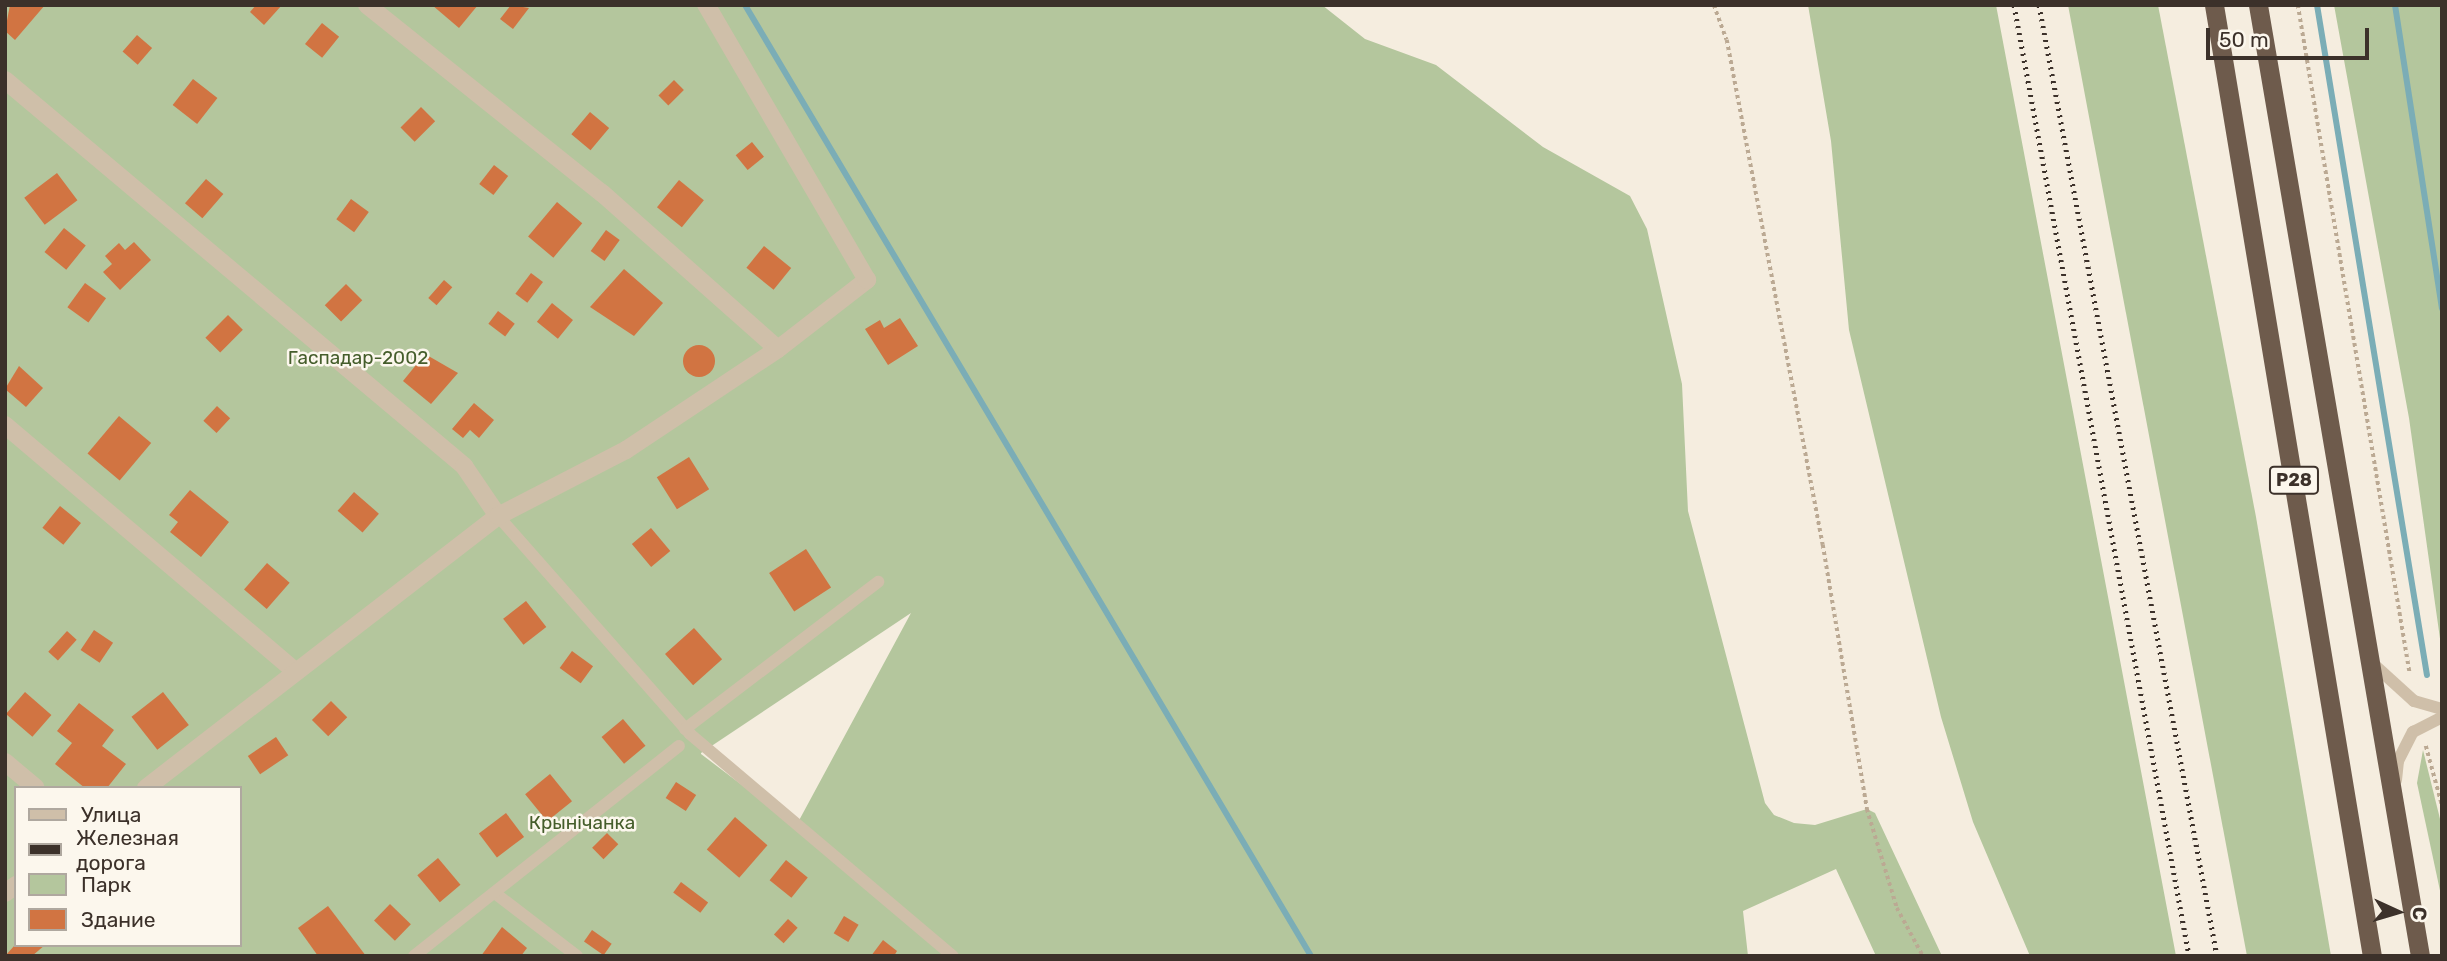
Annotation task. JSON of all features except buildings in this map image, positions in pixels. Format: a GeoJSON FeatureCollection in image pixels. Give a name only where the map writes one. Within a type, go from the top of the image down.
{"type":"FeatureCollection","features":[{"type":"Feature","properties":{"kind":"highway","name":"Р28"},"geometry":{"type":"LineString","coordinates":[[2214,5],[2372,956]]}},
{"type":"Feature","properties":{"kind":"highway","name":"Р28"},"geometry":{"type":"LineString","coordinates":[[2258,5],[2420,956]]}},
{"type":"Feature","properties":{"kind":"street"},"geometry":{"type":"LineString","coordinates":[[368,5],[602,193],[778,349]]}},
{"type":"Feature","properties":{"kind":"street"},"geometry":{"type":"LineString","coordinates":[[149,786],[498,516],[626,450],[778,349],[867,280],[706,5]]}},
{"type":"Feature","properties":{"kind":"street"},"geometry":{"type":"LineString","coordinates":[[5,80],[464,466],[498,516]]}},
{"type":"Feature","properties":{"kind":"street"},"geometry":{"type":"LineString","coordinates":[[5,425],[295,671]]}},
{"type":"Feature","properties":{"kind":"street"},"geometry":{"type":"LineString","coordinates":[[5,762],[34,786]]}},
{"type":"Feature","properties":{"kind":"lane"},"geometry":{"type":"LineString","coordinates":[[498,516],[685,729],[953,956]]}},
{"type":"Feature","properties":{"kind":"lane"},"geometry":{"type":"LineString","coordinates":[[685,729],[878,582]]}},
{"type":"Feature","properties":{"kind":"lane"},"geometry":{"type":"LineString","coordinates":[[2370,661],[2414,701],[2442,709]]}},
{"type":"Feature","properties":{"kind":"lane"},"geometry":{"type":"LineString","coordinates":[[2394,801],[2398,761],[2420,727],[2442,717]]}},
{"type":"Feature","properties":{"kind":"lane"},"geometry":{"type":"LineString","coordinates":[[414,956],[496,894],[679,746]]}},
{"type":"Feature","properties":{"kind":"lane"},"geometry":{"type":"LineString","coordinates":[[496,894],[577,956]]}},
{"type":"Feature","properties":{"kind":"path"},"geometry":{"type":"LineString","coordinates":[[1714,5],[1727,40],[1816,504],[1867,809],[1897,908],[1923,956]]}},
{"type":"Feature","properties":{"kind":"path"},"geometry":{"type":"LineString","coordinates":[[2298,5],[2414,701]]}},
{"type":"Feature","properties":{"kind":"path"},"geometry":{"type":"LineString","coordinates":[[2420,727],[2442,805]]}},
{"type":"Feature","properties":{"kind":"green space"},"geometry":{"type":"Polygon","coordinates":[[[5,5],[1322,5],[1365,39],[1436,65],[1543,147],[1630,196],[1647,229],[1682,384],[1688,511],[1765,803],[1774,815],[1794,823],[1815,825],[1867,809],[1875,813],[1942,956],[1876,956],[1836,869],[1743,911],[1748,956],[5,956],[5,5]],[[911,613],[701,753],[796,826],[911,613]]]}},
{"type":"Feature","properties":{"kind":"green space"},"geometry":{"type":"Polygon","coordinates":[[[1808,5],[1996,5],[2176,956],[2030,956],[1973,822],[1941,717],[1849,330],[1831,141],[1808,5]]]}},
{"type":"Feature","properties":{"kind":"green space"},"geometry":{"type":"Polygon","coordinates":[[[2068,5],[2158,5],[2256,517],[2331,956],[2247,956],[2068,5]]]}},
{"type":"Feature","properties":{"kind":"green space"},"geometry":{"type":"Polygon","coordinates":[[[2334,5],[2442,5],[2442,653],[2409,418],[2334,5]]]}},
{"type":"Feature","properties":{"kind":"green space"},"geometry":{"type":"Polygon","coordinates":[[[2423,750],[2442,827],[2442,900],[2417,783],[2423,750]]]}},
{"type":"Feature","properties":{"kind":"waterway"},"geometry":{"type":"LineString","coordinates":[[745,5],[1311,956]]}},
{"type":"Feature","properties":{"kind":"waterway"},"geometry":{"type":"LineString","coordinates":[[2317,5],[2427,675]]}},
{"type":"Feature","properties":{"kind":"waterway"},"geometry":{"type":"LineString","coordinates":[[2395,5],[2442,308]]}},
{"type":"Feature","properties":{"kind":"railway"},"geometry":{"type":"LineString","coordinates":[[2014,5],[2189,956]]}},
{"type":"Feature","properties":{"kind":"railway"},"geometry":{"type":"LineString","coordinates":[[2039,5],[2217,956]]}},
{"type":"Feature","properties":{"kind":"park label","name":"Гаспадар-2002"},"geometry":{"type":"Point","coordinates":[358,358]}},
{"type":"Feature","properties":{"kind":"park label","name":"Крынічанка"},"geometry":{"type":"Point","coordinates":[582,823]}}]}
